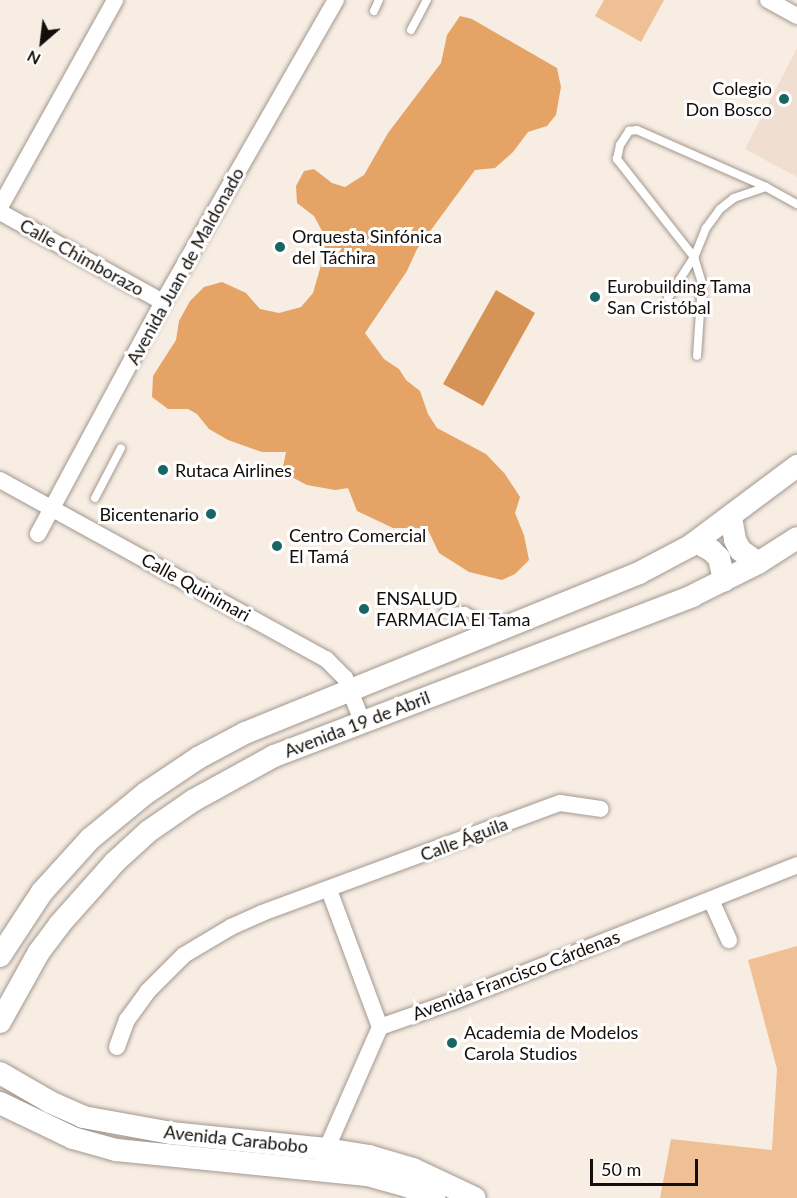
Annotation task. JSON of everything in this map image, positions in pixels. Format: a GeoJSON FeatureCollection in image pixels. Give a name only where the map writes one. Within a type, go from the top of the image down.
{"type":"FeatureCollection","features":[{"type":"Feature","properties":{"kind":"main road","name":"Avenida 19 de Abril"},"geometry":{"type":"LineString","coordinates":[[0,956],[42,891],[90,839],[146,793],[198,758],[245,733],[639,573],[696,542],[797,466]]}},
{"type":"Feature","properties":{"kind":"main road"},"geometry":{"type":"LineString","coordinates":[[731,517],[735,540],[740,550],[758,564]]}},
{"type":"Feature","properties":{"kind":"main road","name":"Avenida 19 de Abril"},"geometry":{"type":"LineString","coordinates":[[0,1022],[39,952],[58,925],[115,862],[149,831],[194,800],[274,756],[692,596],[758,564],[797,538]]}},
{"type":"Feature","properties":{"kind":"main road"},"geometry":{"type":"LineString","coordinates":[[696,542],[719,558],[724,580]]}},
{"type":"Feature","properties":{"kind":"main road","name":"Avenida Carabobo"},"geometry":{"type":"LineString","coordinates":[[0,1073],[50,1102],[83,1117],[322,1159],[413,1169],[475,1198]]}},
{"type":"Feature","properties":{"kind":"main road","name":"Avenida Carabobo"},"geometry":{"type":"LineString","coordinates":[[0,1103],[73,1138],[116,1150],[211,1161],[322,1159],[407,1186],[434,1198]]}},
{"type":"Feature","properties":{"kind":"street"},"geometry":{"type":"LineString","coordinates":[[0,207],[116,0]]}},
{"type":"Feature","properties":{"kind":"street","name":"Avenida Juan de Maldonado"},"geometry":{"type":"LineString","coordinates":[[38,534],[163,303],[336,0]]}},
{"type":"Feature","properties":{"kind":"street"},"geometry":{"type":"LineString","coordinates":[[778,2],[797,16]]}},
{"type":"Feature","properties":{"kind":"street","name":"Calle Chimborazo"},"geometry":{"type":"LineString","coordinates":[[0,212],[163,303]]}},
{"type":"Feature","properties":{"kind":"street","name":"Calle Quinimari"},"geometry":{"type":"LineString","coordinates":[[0,480],[315,652],[345,678],[362,721]]}},
{"type":"Feature","properties":{"kind":"street","name":"Calle Águila"},"geometry":{"type":"LineString","coordinates":[[117,1047],[126,1020],[147,992],[183,955],[262,913],[560,803],[601,809]]}},
{"type":"Feature","properties":{"kind":"street","name":"Avenida Francisco Cárdenas"},"geometry":{"type":"LineString","coordinates":[[380,1027],[454,1001],[797,865]]}},
{"type":"Feature","properties":{"kind":"street"},"geometry":{"type":"LineString","coordinates":[[322,1159],[380,1027],[329,890]]}},
{"type":"Feature","properties":{"kind":"street"},"geometry":{"type":"LineString","coordinates":[[711,900],[729,940]]}},
{"type":"Feature","properties":{"kind":"lane"},"geometry":{"type":"LineString","coordinates":[[374,11],[379,0]]}},
{"type":"Feature","properties":{"kind":"lane"},"geometry":{"type":"LineString","coordinates":[[411,30],[427,0]]}},
{"type":"Feature","properties":{"kind":"lane"},"geometry":{"type":"LineString","coordinates":[[697,356],[702,283],[694,258],[617,159],[620,145],[629,131],[637,130],[766,187],[797,204]]}},
{"type":"Feature","properties":{"kind":"lane"},"geometry":{"type":"LineString","coordinates":[[668,298],[694,258],[706,228],[720,209],[734,198],[766,187]]}},
{"type":"Feature","properties":{"kind":"lane"},"geometry":{"type":"LineString","coordinates":[[95,498],[121,448]]}},
{"type":"Feature","properties":{"kind":"lane"},"geometry":{"type":"LineString","coordinates":[[444,612],[465,611],[501,629]]}},
{"type":"Feature","properties":{"kind":"shaded area"},"geometry":{"type":"Polygon","coordinates":[[[604,0],[664,0],[641,42],[595,16],[604,0]]]}},
{"type":"Feature","properties":{"kind":"shaded area"},"geometry":{"type":"Polygon","coordinates":[[[460,16],[472,19],[557,68],[561,87],[556,115],[547,126],[528,132],[513,152],[495,168],[475,170],[417,249],[407,271],[365,333],[384,359],[399,369],[406,380],[420,391],[428,414],[437,428],[486,454],[505,474],[520,497],[515,513],[524,535],[529,560],[515,574],[502,580],[469,572],[439,553],[427,528],[393,528],[357,511],[348,488],[335,490],[307,485],[282,472],[286,452],[262,452],[228,440],[209,429],[197,414],[188,409],[168,409],[152,397],[153,376],[176,340],[179,321],[190,301],[204,287],[222,282],[246,293],[260,309],[279,313],[301,307],[313,293],[323,258],[322,231],[314,216],[297,203],[296,186],[304,171],[314,169],[332,183],[345,187],[364,175],[388,133],[441,63],[447,35],[460,16]]]}},
{"type":"Feature","properties":{"kind":"shaded area","name":"Colegio Don Bosco"},"geometry":{"type":"Polygon","coordinates":[[[797,48],[797,177],[745,149],[797,48]]]}},
{"type":"Feature","properties":{"kind":"shaded area"},"geometry":{"type":"Polygon","coordinates":[[[496,290],[535,313],[483,406],[443,384],[496,290]]]}},
{"type":"Feature","properties":{"kind":"shaded area"},"geometry":{"type":"Polygon","coordinates":[[[797,946],[797,1198],[660,1198],[671,1139],[772,1150],[777,1069],[748,960],[797,946]]]}},
{"type":"Feature","properties":{"kind":"place","name":"Colegio Don Bosco"},"geometry":{"type":"Point","coordinates":[784,99]}},
{"type":"Feature","properties":{"kind":"place","name":"Orquesta Sinfónica del Táchira"},"geometry":{"type":"Point","coordinates":[280,247]}},
{"type":"Feature","properties":{"kind":"place","name":"Eurobuilding Tama San Cristóbal"},"geometry":{"type":"Point","coordinates":[595,297]}},
{"type":"Feature","properties":{"kind":"place","name":"Rutaca Airlines"},"geometry":{"type":"Point","coordinates":[163,470]}},
{"type":"Feature","properties":{"kind":"place","name":"Bicentenario"},"geometry":{"type":"Point","coordinates":[211,514]}},
{"type":"Feature","properties":{"kind":"place","name":"Centro Comercial El Tamá"},"geometry":{"type":"Point","coordinates":[277,546]}},
{"type":"Feature","properties":{"kind":"place","name":"ENSALUD FARMACIA El Tama"},"geometry":{"type":"Point","coordinates":[364,609]}},
{"type":"Feature","properties":{"kind":"place","name":"Academia de Modelos Carola Studios"},"geometry":{"type":"Point","coordinates":[452,1043]}}]}
